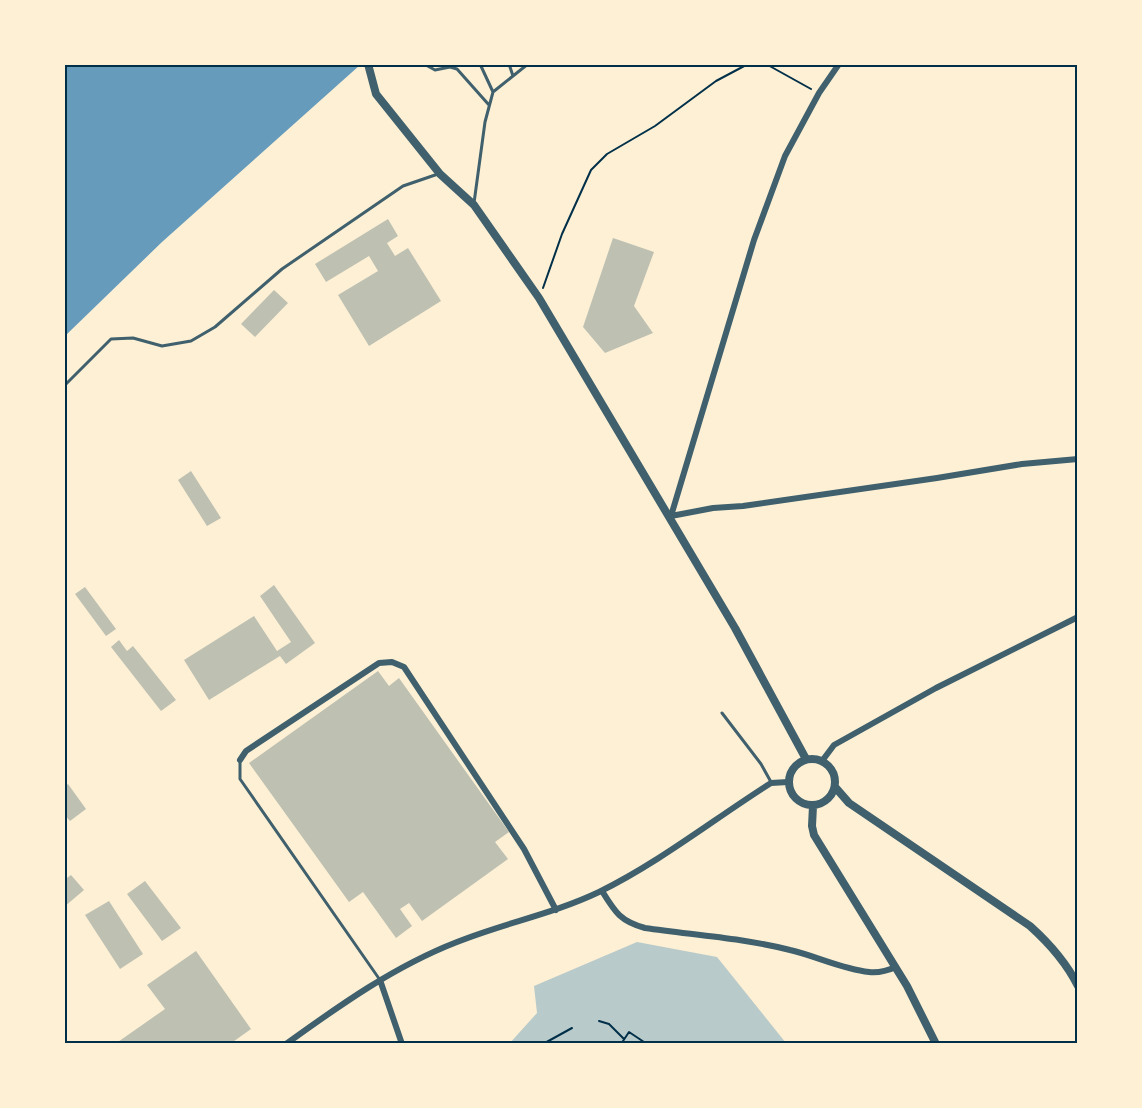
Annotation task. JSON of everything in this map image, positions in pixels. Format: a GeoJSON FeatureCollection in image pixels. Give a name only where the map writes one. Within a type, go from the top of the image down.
{"type":"FeatureCollection","features":[{"type":"Feature","properties":{"kind":"street"},"geometry":{"type":"LineString","coordinates":[[368,64],[376,94],[440,174],[474,205],[539,298],[735,628],[806,759]]}},
{"type":"Feature","properties":{"kind":"street"},"geometry":{"type":"LineString","coordinates":[[670,516],[754,240],[784,156],[819,93],[839,64]]}},
{"type":"Feature","properties":{"kind":"street"},"geometry":{"type":"LineString","coordinates":[[670,516],[1022,464],[1077,459]]}},
{"type":"Feature","properties":{"kind":"street"},"geometry":{"type":"LineString","coordinates":[[822,761],[834,745],[936,688],[1077,617]]}},
{"type":"Feature","properties":{"kind":"street"},"geometry":{"type":"LineString","coordinates":[[240,760],[246,751],[379,663],[398,663],[404,667],[524,849],[556,910]]}},
{"type":"Feature","properties":{"kind":"street"},"geometry":{"type":"LineString","coordinates":[[835,787],[827,800],[813,806],[798,801],[789,789],[788,782],[793,767],[806,759],[822,761],[833,772],[835,787],[849,803],[1030,926],[1052,945],[1070,970],[1077,986]]}},
{"type":"Feature","properties":{"kind":"street"},"geometry":{"type":"LineString","coordinates":[[286,1044],[380,980],[427,954],[459,941],[556,910],[602,891],[644,867],[771,783],[788,782]]}},
{"type":"Feature","properties":{"kind":"street"},"geometry":{"type":"LineString","coordinates":[[813,806],[814,835],[896,967],[936,1044]]}},
{"type":"Feature","properties":{"kind":"street"},"geometry":{"type":"LineString","coordinates":[[602,891],[614,912],[632,924],[645,928],[768,945],[871,972],[887,971],[896,967]]}},
{"type":"Feature","properties":{"kind":"street"},"geometry":{"type":"LineString","coordinates":[[380,980],[402,1044]]}},
{"type":"Feature","properties":{"kind":"lane"},"geometry":{"type":"LineString","coordinates":[[424,64],[435,70],[450,67],[457,69],[489,105]]}},
{"type":"Feature","properties":{"kind":"lane"},"geometry":{"type":"LineString","coordinates":[[480,64],[493,92]]}},
{"type":"Feature","properties":{"kind":"lane"},"geometry":{"type":"LineString","coordinates":[[509,64],[513,76]]}},
{"type":"Feature","properties":{"kind":"lane"},"geometry":{"type":"LineString","coordinates":[[474,205],[485,122],[493,92],[528,64]]}},
{"type":"Feature","properties":{"kind":"lane"},"geometry":{"type":"LineString","coordinates":[[64,386],[111,339],[132,338],[162,346],[191,341],[215,327],[282,269],[403,186],[440,174]]}},
{"type":"Feature","properties":{"kind":"lane"},"geometry":{"type":"LineString","coordinates":[[722,713],[761,764],[771,783]]}},
{"type":"Feature","properties":{"kind":"lane"},"geometry":{"type":"LineString","coordinates":[[240,760],[238,770],[240,779],[380,980]]}},
{"type":"Feature","properties":{"kind":"path"},"geometry":{"type":"LineString","coordinates":[[539,298],[562,234],[591,170],[608,154],[655,126],[716,81],[748,64]]}},
{"type":"Feature","properties":{"kind":"path"},"geometry":{"type":"LineString","coordinates":[[766,64],[819,93]]}},
{"type":"Feature","properties":{"kind":"path"},"geometry":{"type":"LineString","coordinates":[[599,1021],[609,1024],[624,1039]]}},
{"type":"Feature","properties":{"kind":"path"},"geometry":{"type":"LineString","coordinates":[[543,1044],[572,1028]]}},
{"type":"Feature","properties":{"kind":"path"},"geometry":{"type":"LineString","coordinates":[[621,1044],[629,1032],[647,1044]]}},
{"type":"Feature","properties":{"kind":"shaded area"},"geometry":{"type":"Polygon","coordinates":[[[637,942],[717,957],[786,1043],[509,1044],[537,1013],[534,986],[637,942]]]}},
{"type":"Feature","properties":{"kind":"water"},"geometry":{"type":"Polygon","coordinates":[[[65,64],[360,65],[162,242],[65,336],[65,64]]]}},
{"type":"Feature","properties":{"kind":"building"},"geometry":{"type":"Polygon","coordinates":[[[388,219],[398,236],[387,243],[395,256],[408,248],[441,301],[369,346],[338,295],[378,271],[369,256],[326,282],[315,264],[388,219]]]}},
{"type":"Feature","properties":{"kind":"building"},"geometry":{"type":"Polygon","coordinates":[[[613,238],[654,252],[634,306],[653,333],[605,353],[583,327],[613,238]]]}},
{"type":"Feature","properties":{"kind":"building"},"geometry":{"type":"Polygon","coordinates":[[[274,290],[288,303],[255,337],[241,324],[274,290]]]}},
{"type":"Feature","properties":{"kind":"building"},"geometry":{"type":"Polygon","coordinates":[[[191,471],[221,518],[207,526],[178,480],[191,471]]]}},
{"type":"Feature","properties":{"kind":"building"},"geometry":{"type":"Polygon","coordinates":[[[274,585],[315,643],[286,664],[280,656],[209,700],[184,660],[254,616],[277,651],[291,642],[260,596],[274,585]]]}},
{"type":"Feature","properties":{"kind":"building"},"geometry":{"type":"Polygon","coordinates":[[[85,587],[116,629],[106,636],[75,594],[85,587]]]}},
{"type":"Feature","properties":{"kind":"building"},"geometry":{"type":"Polygon","coordinates":[[[119,640],[127,651],[133,646],[176,700],[161,711],[111,647],[119,640]]]}},
{"type":"Feature","properties":{"kind":"building"},"geometry":{"type":"Polygon","coordinates":[[[378,671],[389,686],[399,678],[509,832],[495,842],[508,859],[422,921],[409,903],[400,909],[412,926],[396,938],[363,892],[349,902],[249,763],[378,671]]]}},
{"type":"Feature","properties":{"kind":"building"},"geometry":{"type":"Polygon","coordinates":[[[68,784],[86,809],[70,821],[64,814],[64,787],[68,784]]]}},
{"type":"Feature","properties":{"kind":"building"},"geometry":{"type":"Polygon","coordinates":[[[71,875],[84,890],[64,907],[64,880],[71,875]]]}},
{"type":"Feature","properties":{"kind":"building"},"geometry":{"type":"Polygon","coordinates":[[[145,881],[181,928],[162,941],[127,894],[145,881]]]}},
{"type":"Feature","properties":{"kind":"building"},"geometry":{"type":"Polygon","coordinates":[[[109,901],[143,954],[120,969],[85,915],[109,901]]]}},
{"type":"Feature","properties":{"kind":"building"},"geometry":{"type":"Polygon","coordinates":[[[196,951],[251,1029],[230,1044],[115,1044],[165,1009],[147,985],[196,951]]]}}]}
